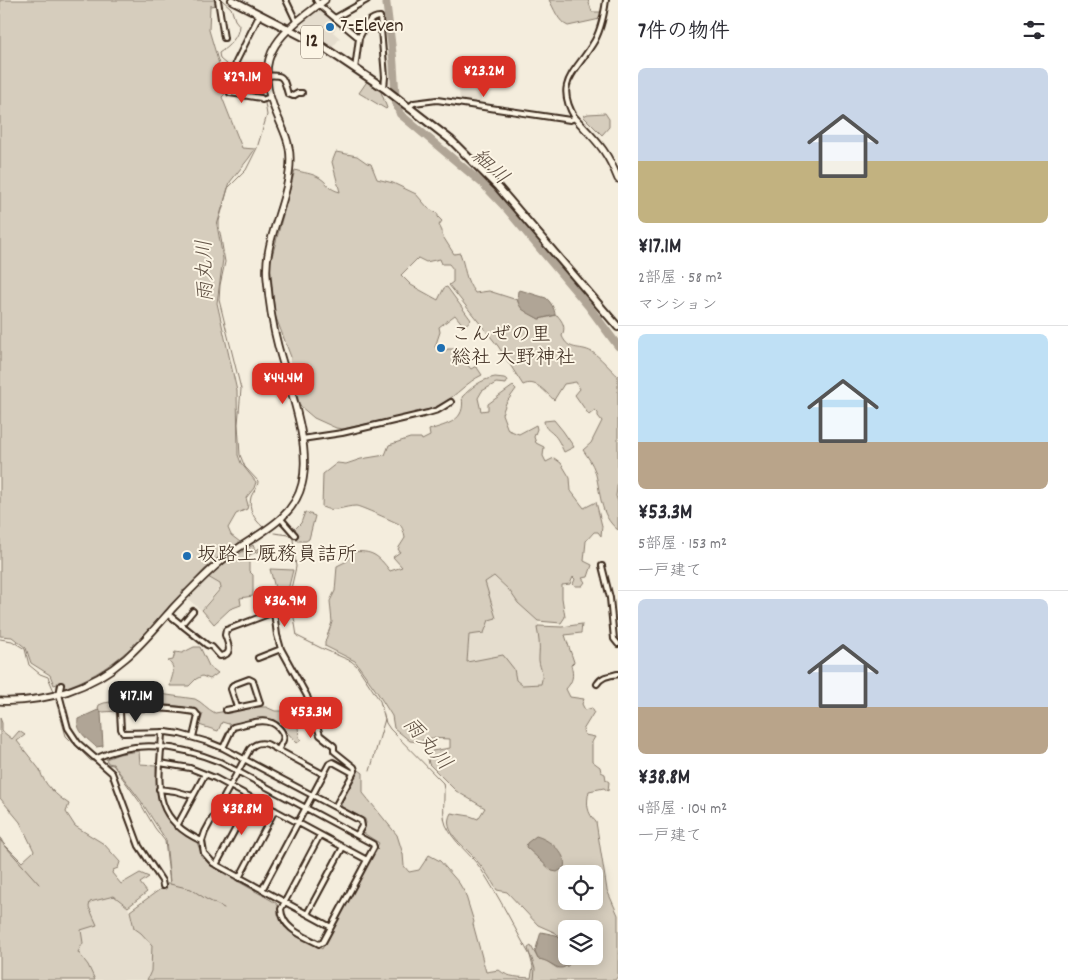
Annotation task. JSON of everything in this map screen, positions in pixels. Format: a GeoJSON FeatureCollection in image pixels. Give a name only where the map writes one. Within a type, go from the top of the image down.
{"type":"FeatureCollection","features":[{"type":"Feature","properties":{"kind":"main road","name":"12"},"geometry":{"type":"LineString","coordinates":[[232,0],[322,47],[407,105],[451,140],[492,180],[618,327]]}},
{"type":"Feature","properties":{"kind":"main road"},"geometry":{"type":"LineString","coordinates":[[0,701],[18,702],[59,694],[95,680],[116,666],[136,649],[209,571],[228,555],[281,519],[296,499],[302,484],[304,466],[302,440],[277,344],[266,278],[266,263],[290,173],[289,145],[270,97],[266,76],[270,55],[275,43],[318,2],[325,0]]}},
{"type":"Feature","properties":{"kind":"main road"},"geometry":{"type":"LineString","coordinates":[[575,118],[601,144],[618,179]]}},
{"type":"Feature","properties":{"kind":"street"},"geometry":{"type":"LineString","coordinates":[[218,0],[224,38]]}},
{"type":"Feature","properties":{"kind":"street"},"geometry":{"type":"LineString","coordinates":[[286,0],[296,21]]}},
{"type":"Feature","properties":{"kind":"street"},"geometry":{"type":"LineString","coordinates":[[335,18],[366,0]]}},
{"type":"Feature","properties":{"kind":"street"},"geometry":{"type":"LineString","coordinates":[[407,105],[437,100],[570,120],[575,118],[568,106],[567,84],[578,64],[593,45],[603,20],[606,0]]}},
{"type":"Feature","properties":{"kind":"street"},"geometry":{"type":"LineString","coordinates":[[318,2],[359,38]]}},
{"type":"Feature","properties":{"kind":"street"},"geometry":{"type":"LineString","coordinates":[[260,14],[234,70],[230,93],[261,98],[262,100],[270,97]]}},
{"type":"Feature","properties":{"kind":"street"},"geometry":{"type":"LineString","coordinates":[[355,69],[359,38],[369,21],[373,17],[380,17],[385,90]]}},
{"type":"Feature","properties":{"kind":"street"},"geometry":{"type":"LineString","coordinates":[[266,76],[279,75],[283,78],[288,94],[293,96],[302,93]]}},
{"type":"Feature","properties":{"kind":"street"},"geometry":{"type":"LineString","coordinates":[[302,440],[342,433],[428,413],[438,410],[450,402]]}},
{"type":"Feature","properties":{"kind":"street"},"geometry":{"type":"LineString","coordinates":[[281,519],[295,535]]}},
{"type":"Feature","properties":{"kind":"street"},"geometry":{"type":"LineString","coordinates":[[602,566],[610,598],[614,639],[618,644]]}},
{"type":"Feature","properties":{"kind":"street"},"geometry":{"type":"LineString","coordinates":[[291,591],[274,592],[276,635],[281,649],[307,696],[320,735],[334,746],[334,751],[354,767],[355,770],[335,807]]}},
{"type":"Feature","properties":{"kind":"street"},"geometry":{"type":"LineString","coordinates":[[181,625],[193,611]]}},
{"type":"Feature","properties":{"kind":"street"},"geometry":{"type":"LineString","coordinates":[[168,614],[212,647],[220,656],[225,656],[229,653],[230,648],[225,635],[226,630],[274,612]]}},
{"type":"Feature","properties":{"kind":"street"},"geometry":{"type":"LineString","coordinates":[[258,658],[281,649]]}},
{"type":"Feature","properties":{"kind":"street"},"geometry":{"type":"LineString","coordinates":[[597,684],[604,677],[618,674]]}},
{"type":"Feature","properties":{"kind":"street"},"geometry":{"type":"LineString","coordinates":[[226,710],[260,703],[253,681],[249,679],[233,684],[230,689],[237,707]]}},
{"type":"Feature","properties":{"kind":"street"},"geometry":{"type":"LineString","coordinates":[[61,686],[59,694],[72,736],[112,773],[139,846],[162,880],[163,886]]}},
{"type":"Feature","properties":{"kind":"street"},"geometry":{"type":"LineString","coordinates":[[192,737],[198,716],[195,712],[151,707],[122,709],[120,712],[123,733],[162,732],[192,737],[223,748],[361,821],[362,826],[357,835]]}},
{"type":"Feature","properties":{"kind":"street"},"geometry":{"type":"LineString","coordinates":[[223,748],[233,727],[269,721],[276,725],[284,734],[285,738],[278,750]]}},
{"type":"Feature","properties":{"kind":"street"},"geometry":{"type":"LineString","coordinates":[[162,732],[159,788],[165,809],[177,826],[187,835],[202,841]]}},
{"type":"Feature","properties":{"kind":"street"},"geometry":{"type":"LineString","coordinates":[[324,774],[267,744],[259,743],[252,746],[205,832],[202,841],[204,853],[216,865],[331,927]]}},
{"type":"Feature","properties":{"kind":"street"},"geometry":{"type":"LineString","coordinates":[[97,758],[108,752],[123,748],[161,746],[199,753],[238,771],[373,844],[374,847],[324,942],[318,944],[285,924],[281,915],[281,909],[320,835]]}},
{"type":"Feature","properties":{"kind":"street"},"geometry":{"type":"LineString","coordinates":[[262,890],[329,764],[333,762],[353,773]]}},
{"type":"Feature","properties":{"kind":"street"},"geometry":{"type":"LineString","coordinates":[[160,763],[190,768],[205,774],[367,860]]}},
{"type":"Feature","properties":{"kind":"street"},"geometry":{"type":"LineString","coordinates":[[177,826],[205,774]]}},
{"type":"Feature","properties":{"kind":"street"},"geometry":{"type":"LineString","coordinates":[[159,788],[193,796]]}},
{"type":"Feature","properties":{"kind":"street"},"geometry":{"type":"LineString","coordinates":[[216,865],[252,798]]}},
{"type":"Feature","properties":{"kind":"street"},"geometry":{"type":"LineString","coordinates":[[239,878],[275,810]]}},
{"type":"Feature","properties":{"kind":"street"},"geometry":{"type":"LineString","coordinates":[[307,914],[343,847]]}},
{"type":"Feature","properties":{"kind":"shaded area"},"geometry":{"type":"Polygon","coordinates":[[[0,0],[215,0],[217,5],[210,6],[209,30],[219,64],[217,65],[216,80],[225,89],[225,94],[222,97],[242,148],[255,149],[230,182],[217,225],[223,259],[217,303],[237,391],[238,455],[241,463],[256,482],[246,498],[247,509],[236,514],[228,528],[231,535],[240,542],[205,569],[187,589],[182,591],[182,594],[127,651],[95,674],[57,690],[57,684],[54,685],[50,675],[31,663],[26,648],[12,637],[0,636],[0,0]]]}},
{"type":"Feature","properties":{"kind":"shaded area"},"geometry":{"type":"Polygon","coordinates":[[[549,0],[588,0],[592,12],[601,12],[600,19],[568,26],[559,18],[549,0]]]}},
{"type":"Feature","properties":{"kind":"shaded area"},"geometry":{"type":"Polygon","coordinates":[[[320,9],[339,24],[333,32],[340,38],[332,48],[304,29],[304,22],[320,9]]]}},
{"type":"Feature","properties":{"kind":"shaded area"},"geometry":{"type":"Polygon","coordinates":[[[368,80],[380,89],[386,109],[359,93],[368,80]]]}},
{"type":"Feature","properties":{"kind":"shaded area"},"geometry":{"type":"Polygon","coordinates":[[[481,88],[481,105],[460,100],[459,90],[481,88]]]}},
{"type":"Feature","properties":{"kind":"shaded area"},"geometry":{"type":"Polygon","coordinates":[[[605,113],[609,119],[609,127],[602,135],[583,116],[588,114],[605,113]]]}},
{"type":"Feature","properties":{"kind":"shaded area"},"geometry":{"type":"Polygon","coordinates":[[[336,152],[357,156],[371,164],[377,179],[393,183],[416,194],[428,208],[438,214],[442,221],[439,225],[442,235],[454,254],[460,253],[467,278],[475,293],[489,291],[517,300],[522,309],[539,319],[557,315],[563,325],[562,336],[568,344],[592,352],[618,376],[618,480],[616,496],[618,502],[618,530],[607,517],[595,471],[583,450],[591,443],[602,421],[598,413],[595,410],[589,415],[575,395],[580,389],[576,382],[564,384],[554,400],[536,385],[523,385],[498,346],[449,285],[453,282],[453,269],[449,264],[442,264],[440,259],[426,262],[418,258],[401,275],[411,285],[438,300],[444,288],[447,287],[471,320],[464,326],[455,315],[439,327],[440,332],[435,347],[440,353],[448,349],[454,349],[471,369],[476,366],[482,375],[448,400],[430,409],[343,429],[336,428],[314,418],[300,406],[292,376],[291,357],[275,315],[270,264],[295,170],[317,176],[331,188],[340,192],[332,162],[336,152]]]}},
{"type":"Feature","properties":{"kind":"shaded area"},"geometry":{"type":"Polygon","coordinates":[[[520,290],[546,298],[552,305],[555,315],[539,319],[522,309],[517,297],[520,290]]]}},
{"type":"Feature","properties":{"kind":"shaded area"},"geometry":{"type":"Polygon","coordinates":[[[495,377],[508,380],[506,384],[496,383],[482,391],[478,398],[481,411],[488,410],[488,404],[513,386],[516,389],[506,403],[502,414],[508,430],[519,434],[536,425],[537,429],[534,437],[536,443],[544,447],[543,456],[546,462],[554,458],[561,463],[570,478],[571,491],[584,508],[596,502],[602,526],[601,536],[598,532],[594,532],[586,541],[584,561],[592,565],[588,577],[582,578],[585,582],[582,586],[575,586],[573,584],[575,579],[573,577],[570,584],[562,585],[565,617],[561,623],[538,621],[518,603],[509,590],[494,576],[485,582],[496,618],[489,620],[484,633],[469,635],[467,662],[503,655],[514,669],[516,680],[522,685],[541,684],[538,626],[562,627],[582,624],[581,633],[565,635],[574,662],[571,665],[572,678],[566,689],[570,697],[584,699],[582,704],[585,710],[592,708],[594,712],[583,730],[585,735],[595,737],[592,742],[592,761],[600,767],[601,772],[605,774],[606,780],[609,782],[608,791],[604,788],[589,791],[588,800],[589,812],[596,822],[603,865],[558,865],[558,910],[603,910],[603,865],[607,890],[618,915],[618,976],[615,980],[147,980],[151,971],[152,945],[134,928],[130,911],[170,882],[166,840],[141,801],[113,764],[108,763],[106,759],[119,754],[139,751],[140,764],[156,765],[158,797],[162,809],[173,824],[184,834],[196,840],[202,855],[211,866],[276,903],[279,907],[282,924],[322,949],[379,843],[365,834],[363,830],[366,823],[365,819],[342,807],[341,804],[359,770],[363,773],[363,793],[397,835],[403,854],[404,866],[409,872],[419,870],[429,855],[440,861],[459,883],[465,893],[474,922],[486,972],[499,970],[510,976],[531,978],[533,967],[528,948],[531,946],[538,959],[545,960],[557,968],[568,965],[603,965],[603,920],[558,920],[558,935],[538,925],[507,892],[497,890],[480,864],[456,839],[449,827],[451,813],[478,819],[485,808],[456,791],[429,764],[428,759],[432,751],[450,748],[450,739],[428,738],[419,742],[410,741],[394,728],[392,716],[355,661],[325,646],[332,622],[330,601],[335,591],[337,566],[347,561],[352,552],[365,552],[378,557],[390,571],[402,567],[393,557],[400,552],[398,549],[405,538],[399,524],[356,506],[335,509],[322,507],[323,474],[337,463],[346,464],[385,455],[389,445],[410,438],[421,438],[422,440],[430,436],[429,430],[449,423],[458,416],[463,405],[462,397],[477,384],[495,377]]]}},
{"type":"Feature","properties":{"kind":"shaded area"},"geometry":{"type":"Polygon","coordinates":[[[554,420],[574,447],[564,452],[556,438],[544,424],[544,421],[554,420]]]}},
{"type":"Feature","properties":{"kind":"shaded area"},"geometry":{"type":"Polygon","coordinates":[[[305,512],[315,516],[309,539],[297,541],[295,529],[301,523],[305,512]]]}},
{"type":"Feature","properties":{"kind":"shaded area"},"geometry":{"type":"Polygon","coordinates":[[[253,545],[255,550],[261,548],[262,550],[249,555],[249,571],[253,575],[253,596],[240,598],[241,605],[230,609],[214,624],[202,610],[221,588],[220,584],[208,577],[225,563],[253,545]]]}},
{"type":"Feature","properties":{"kind":"shaded area"},"geometry":{"type":"Polygon","coordinates":[[[270,569],[293,570],[288,590],[275,588],[270,569]]]}},
{"type":"Feature","properties":{"kind":"shaded area"},"geometry":{"type":"Polygon","coordinates":[[[494,576],[509,590],[518,603],[538,621],[541,649],[539,657],[544,675],[541,684],[522,685],[516,680],[514,669],[511,666],[467,662],[469,635],[484,582],[494,576]]]}},
{"type":"Feature","properties":{"kind":"shaded area"},"geometry":{"type":"Polygon","coordinates":[[[208,577],[220,584],[220,587],[201,610],[188,599],[208,577]]]}},
{"type":"Feature","properties":{"kind":"shaded area"},"geometry":{"type":"Polygon","coordinates":[[[194,647],[200,647],[209,666],[218,673],[210,679],[202,676],[189,686],[170,686],[173,667],[168,661],[173,660],[175,652],[182,653],[194,647]]]}},
{"type":"Feature","properties":{"kind":"shaded area"},"geometry":{"type":"Polygon","coordinates":[[[153,693],[195,699],[215,713],[251,707],[266,707],[275,711],[300,711],[308,716],[298,727],[301,740],[297,743],[280,726],[268,719],[232,725],[222,722],[218,731],[199,725],[203,714],[184,707],[162,705],[118,707],[118,711],[102,712],[98,709],[99,705],[104,703],[142,697],[153,693]]]}},
{"type":"Feature","properties":{"kind":"shaded area"},"geometry":{"type":"Polygon","coordinates":[[[98,710],[101,713],[103,746],[96,747],[79,728],[78,719],[98,710]]]}},
{"type":"Feature","properties":{"kind":"shaded area"},"geometry":{"type":"Polygon","coordinates":[[[0,718],[2,731],[12,739],[19,731],[25,735],[17,741],[40,770],[47,785],[69,804],[66,812],[75,826],[104,844],[120,862],[118,868],[113,870],[112,873],[121,884],[140,873],[149,877],[140,883],[147,892],[128,907],[114,896],[90,902],[89,907],[97,925],[81,930],[83,943],[78,952],[88,965],[95,980],[0,980],[0,837],[3,843],[22,862],[34,851],[20,822],[0,798],[0,718]]]}},
{"type":"Feature","properties":{"kind":"shaded area"},"geometry":{"type":"Polygon","coordinates":[[[536,836],[546,840],[560,852],[564,865],[558,865],[557,872],[552,871],[526,847],[527,843],[536,836]]]}},
{"type":"Feature","properties":{"kind":"shaded area"},"geometry":{"type":"Polygon","coordinates":[[[114,896],[128,907],[134,928],[152,945],[151,971],[147,980],[95,980],[88,965],[78,952],[83,943],[81,930],[90,901],[114,896]]]}},
{"type":"Feature","properties":{"kind":"shaded area"},"geometry":{"type":"Polygon","coordinates":[[[541,932],[556,935],[558,937],[558,965],[567,965],[561,968],[557,967],[538,959],[535,952],[541,932]]]}},
{"type":"Feature","properties":{"kind":"waterway","name":"雨丸川"},"geometry":{"type":"LineString","coordinates":[[222,0],[231,8],[239,25],[235,38],[219,53],[220,59],[233,70]]}},
{"type":"Feature","properties":{"kind":"waterway","name":"細川"},"geometry":{"type":"LineString","coordinates":[[386,0],[396,103],[400,114],[483,184],[505,207],[589,307],[618,346]]}},
{"type":"Feature","properties":{"kind":"waterway","name":"雨丸川"},"geometry":{"type":"LineString","coordinates":[[237,72],[255,83],[262,94]]}},
{"type":"Feature","properties":{"kind":"waterway","name":"雨丸川"},"geometry":{"type":"LineString","coordinates":[[263,527],[254,517],[250,505],[251,497],[258,481],[245,467],[240,455],[238,424],[241,389],[219,300],[225,262],[219,221],[228,188],[246,170],[257,148],[267,115],[265,103]]}},
{"type":"Feature","properties":{"kind":"waterway","name":"雨丸川"},"geometry":{"type":"LineString","coordinates":[[274,533],[289,535],[293,539],[296,567],[290,593],[297,636],[351,661],[357,666],[380,701],[386,723],[390,729],[443,783],[446,825],[453,837],[481,869],[501,902],[532,959],[535,969],[534,980]]}},
{"type":"Feature","properties":{"kind":"waterway"},"geometry":{"type":"LineString","coordinates":[[0,639],[12,641],[25,649],[29,665],[40,674],[48,677],[54,691]]}},
{"type":"Feature","properties":{"kind":"waterway"},"geometry":{"type":"LineString","coordinates":[[56,701],[66,736],[90,760],[98,764]]}},
{"type":"Feature","properties":{"kind":"waterway"},"geometry":{"type":"LineString","coordinates":[[370,771],[385,719]]}},
{"type":"Feature","properties":{"kind":"waterway"},"geometry":{"type":"LineString","coordinates":[[107,764],[113,765],[165,841],[170,884],[191,889],[224,908]]}},
{"type":"Feature","properties":{"kind":"waterway"},"geometry":{"type":"LineString","coordinates":[[0,840],[39,884]]}},
{"type":"Feature","properties":{"kind":"place","name":"7-Eleven"},"geometry":{"type":"Point","coordinates":[330,27]}},
{"type":"Feature","properties":{"kind":"place","name":"こんぜの里 総社 大野神社"},"geometry":{"type":"Point","coordinates":[441,348]}},
{"type":"Feature","properties":{"kind":"place","name":"坂路上厩務員詰所"},"geometry":{"type":"Point","coordinates":[187,556]}}]}
